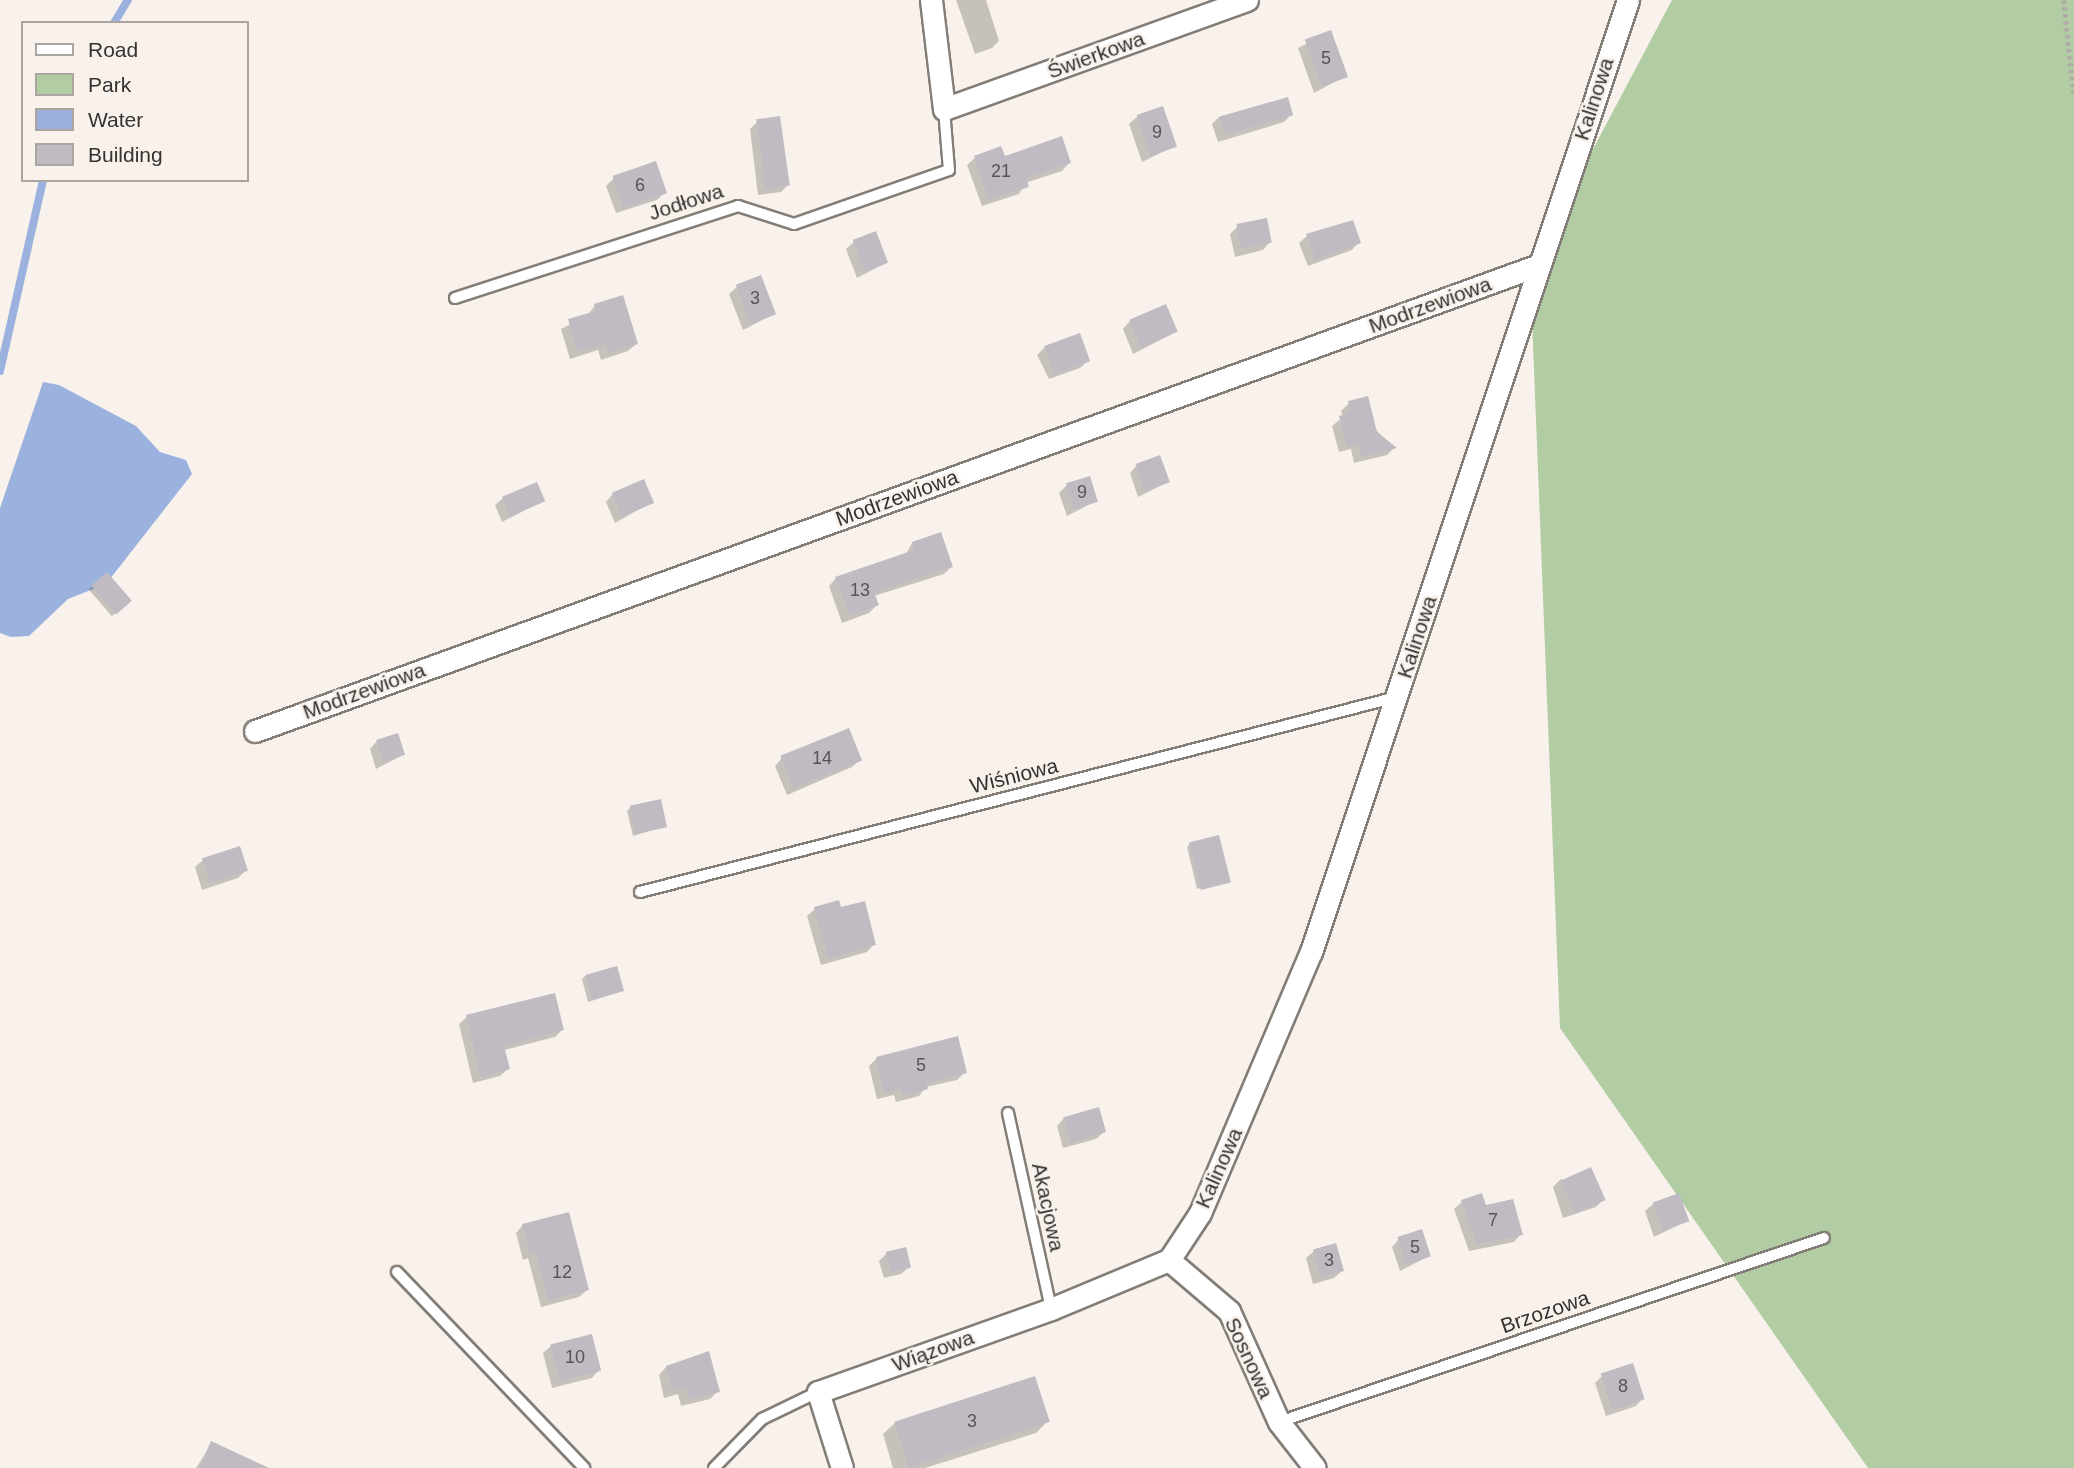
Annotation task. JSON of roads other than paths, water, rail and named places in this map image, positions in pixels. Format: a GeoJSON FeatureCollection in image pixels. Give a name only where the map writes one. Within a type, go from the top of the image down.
{"type":"FeatureCollection","features":[{"type":"Feature","properties":{"kind":"street"},"geometry":{"type":"LineString","coordinates":[[931,0],[944,109]]}},
{"type":"Feature","properties":{"kind":"street","name":"Świerkowa"},"geometry":{"type":"LineString","coordinates":[[944,109],[1247,0]]}},
{"type":"Feature","properties":{"kind":"street","name":"Kalinowa"},"geometry":{"type":"LineString","coordinates":[[1170,1260],[1200,1213],[1311,953],[1628,0]]}},
{"type":"Feature","properties":{"kind":"street","name":"Modrzewiowa"},"geometry":{"type":"LineString","coordinates":[[256,731],[1539,265]]}},
{"type":"Feature","properties":{"kind":"street","name":"Wiązowa"},"geometry":{"type":"LineString","coordinates":[[818,1392],[1051,1309],[1170,1260]]}},
{"type":"Feature","properties":{"kind":"street","name":"Sosnowa"},"geometry":{"type":"LineString","coordinates":[[1170,1260],[1229,1311],[1279,1422],[1315,1468]]}},
{"type":"Feature","properties":{"kind":"street"},"geometry":{"type":"LineString","coordinates":[[818,1392],[842,1468]]}},
{"type":"Feature","properties":{"kind":"lane","name":"Jodłowa"},"geometry":{"type":"LineString","coordinates":[[455,298],[738,205],[794,224],[949,170],[944,109]]}},
{"type":"Feature","properties":{"kind":"lane","name":"Wiśniowa"},"geometry":{"type":"LineString","coordinates":[[640,892],[1397,698]]}},
{"type":"Feature","properties":{"kind":"lane","name":"Akacjowa"},"geometry":{"type":"LineString","coordinates":[[1008,1113],[1051,1309]]}},
{"type":"Feature","properties":{"kind":"lane","name":"Brzozowa"},"geometry":{"type":"LineString","coordinates":[[1279,1422],[1824,1238]]}},
{"type":"Feature","properties":{"kind":"lane"},"geometry":{"type":"LineString","coordinates":[[397,1272],[583,1468]]}},
{"type":"Feature","properties":{"kind":"lane","name":"Wiązowa"},"geometry":{"type":"LineString","coordinates":[[714,1468],[762,1419],[818,1392]]}},
{"type":"Feature","properties":{"kind":"water"},"geometry":{"type":"Polygon","coordinates":[[[43,382],[59,385],[136,426],[160,452],[186,460],[192,474],[106,584],[68,599],[29,636],[11,637],[0,633],[0,508],[43,382]]]}},
{"type":"Feature","properties":{"kind":"waterway"},"geometry":{"type":"LineString","coordinates":[[115,21],[128,0]]}},
{"type":"Feature","properties":{"kind":"waterway"},"geometry":{"type":"LineString","coordinates":[[0,371],[43,182]]}}]}
